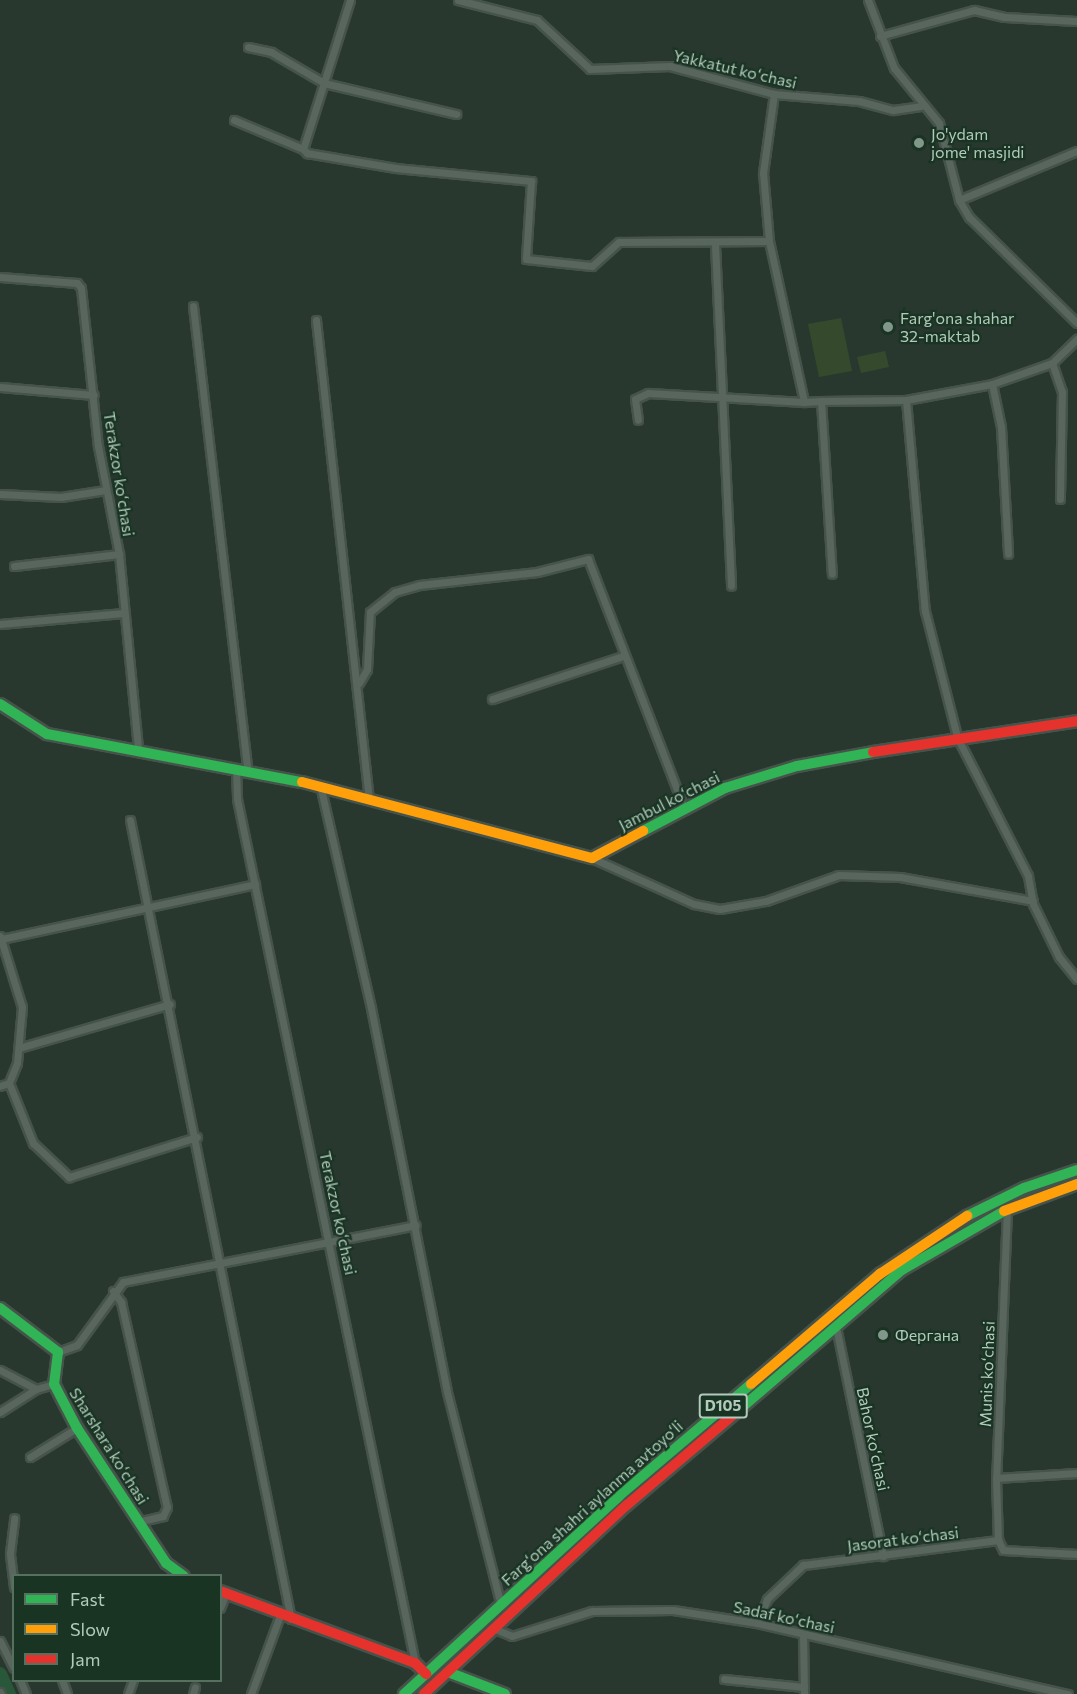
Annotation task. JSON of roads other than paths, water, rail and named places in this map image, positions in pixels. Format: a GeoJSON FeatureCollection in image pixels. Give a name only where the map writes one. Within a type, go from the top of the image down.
{"type":"FeatureCollection","features":[{"type":"Feature","properties":{"kind":"main road"},"geometry":{"type":"LineString","coordinates":[[0,704],[47,734],[138,749],[320,785],[592,858]]}},
{"type":"Feature","properties":{"kind":"main road","name":"Jambul koʻchasi"},"geometry":{"type":"LineString","coordinates":[[592,858],[725,788],[797,766],[957,737],[1077,722]]}},
{"type":"Feature","properties":{"kind":"main road","name":"Farg‘ona shahri aylanma avtoyo‘li"},"geometry":{"type":"LineString","coordinates":[[405,1694],[709,1418],[832,1312],[920,1244],[1015,1192],[1077,1170]]}},
{"type":"Feature","properties":{"kind":"main road","name":"Farg‘ona shahri aylanma avtoyo‘li"},"geometry":{"type":"LineString","coordinates":[[424,1694],[627,1505],[836,1327],[926,1254],[1007,1209],[1077,1184]]}},
{"type":"Feature","properties":{"kind":"main road"},"geometry":{"type":"LineString","coordinates":[[0,1308],[58,1352]]}},
{"type":"Feature","properties":{"kind":"main road","name":"Sharshara koʻchasi"},"geometry":{"type":"LineString","coordinates":[[58,1352],[54,1384],[77,1428],[172,1573]]}},
{"type":"Feature","properties":{"kind":"main road"},"geometry":{"type":"LineString","coordinates":[[709,1418],[718,1428]]}},
{"type":"Feature","properties":{"kind":"main road"},"geometry":{"type":"LineString","coordinates":[[223,1592],[285,1617],[415,1663],[426,1674]]}},
{"type":"Feature","properties":{"kind":"main road"},"geometry":{"type":"LineString","coordinates":[[448,1672],[505,1694]]}},
{"type":"Feature","properties":{"kind":"street"},"geometry":{"type":"LineString","coordinates":[[303,149],[350,0]]}},
{"type":"Feature","properties":{"kind":"street","name":"Yakkatut koʻchasi"},"geometry":{"type":"LineString","coordinates":[[458,0],[537,20],[590,69],[670,66],[774,94],[859,101],[893,110],[921,106]]}},
{"type":"Feature","properties":{"kind":"street"},"geometry":{"type":"LineString","coordinates":[[868,0],[894,68],[921,106],[939,123],[959,200],[982,234],[1077,323]]}},
{"type":"Feature","properties":{"kind":"street"},"geometry":{"type":"LineString","coordinates":[[880,36],[974,10],[1004,17],[1077,21]]}},
{"type":"Feature","properties":{"kind":"street"},"geometry":{"type":"LineString","coordinates":[[248,47],[271,52],[324,83],[456,114]]}},
{"type":"Feature","properties":{"kind":"street"},"geometry":{"type":"LineString","coordinates":[[774,94],[763,173],[769,241],[804,402]]}},
{"type":"Feature","properties":{"kind":"street"},"geometry":{"type":"LineString","coordinates":[[234,120],[303,149],[307,153],[396,168],[531,181],[526,259],[592,266],[619,242],[715,245],[769,241]]}},
{"type":"Feature","properties":{"kind":"street"},"geometry":{"type":"LineString","coordinates":[[959,200],[1077,151]]}},
{"type":"Feature","properties":{"kind":"street"},"geometry":{"type":"LineString","coordinates":[[715,245],[731,586]]}},
{"type":"Feature","properties":{"kind":"street","name":"Terakzor koʻchasi"},"geometry":{"type":"LineString","coordinates":[[0,277],[78,283],[81,288],[105,490],[119,554],[138,749]]}},
{"type":"Feature","properties":{"kind":"street"},"geometry":{"type":"LineString","coordinates":[[193,306],[248,771]]}},
{"type":"Feature","properties":{"kind":"street"},"geometry":{"type":"LineString","coordinates":[[316,321],[359,683],[369,797]]}},
{"type":"Feature","properties":{"kind":"street"},"geometry":{"type":"LineString","coordinates":[[638,420],[634,404],[640,395],[722,396],[804,402],[906,400],[992,384],[1052,363],[1077,339]]}},
{"type":"Feature","properties":{"kind":"street"},"geometry":{"type":"LineString","coordinates":[[1052,363],[1062,392],[1060,499]]}},
{"type":"Feature","properties":{"kind":"street"},"geometry":{"type":"LineString","coordinates":[[992,384],[1001,427],[1008,554]]}},
{"type":"Feature","properties":{"kind":"street"},"geometry":{"type":"LineString","coordinates":[[0,387],[94,395]]}},
{"type":"Feature","properties":{"kind":"street"},"geometry":{"type":"LineString","coordinates":[[906,400],[923,599],[957,737],[1028,876],[1033,902],[1059,957],[1077,979]]}},
{"type":"Feature","properties":{"kind":"street"},"geometry":{"type":"LineString","coordinates":[[821,401],[832,574]]}},
{"type":"Feature","properties":{"kind":"street"},"geometry":{"type":"LineString","coordinates":[[0,494],[61,497],[105,490]]}},
{"type":"Feature","properties":{"kind":"street"},"geometry":{"type":"LineString","coordinates":[[14,566],[119,554]]}},
{"type":"Feature","properties":{"kind":"street"},"geometry":{"type":"LineString","coordinates":[[359,683],[366,669],[370,612],[395,592],[419,585],[537,572],[588,559],[623,656],[685,810]]}},
{"type":"Feature","properties":{"kind":"street"},"geometry":{"type":"LineString","coordinates":[[0,624],[124,613]]}},
{"type":"Feature","properties":{"kind":"street"},"geometry":{"type":"LineString","coordinates":[[492,699],[623,656]]}},
{"type":"Feature","properties":{"kind":"street","name":"Terakzor koʻchasi"},"geometry":{"type":"LineString","coordinates":[[236,768],[237,799],[331,1241],[415,1663]]}},
{"type":"Feature","properties":{"kind":"street"},"geometry":{"type":"LineString","coordinates":[[320,785],[416,1225],[452,1414],[501,1605]]}},
{"type":"Feature","properties":{"kind":"street"},"geometry":{"type":"LineString","coordinates":[[130,820],[222,1261],[285,1617],[251,1694]]}},
{"type":"Feature","properties":{"kind":"street"},"geometry":{"type":"LineString","coordinates":[[592,858],[694,904],[720,909],[766,901],[840,875],[900,877],[1033,902]]}},
{"type":"Feature","properties":{"kind":"street"},"geometry":{"type":"LineString","coordinates":[[197,1137],[69,1178],[33,1143],[9,1083],[19,1048],[22,1007],[1,938],[147,905],[255,884]]}},
{"type":"Feature","properties":{"kind":"street"},"geometry":{"type":"LineString","coordinates":[[19,1048],[170,1004]]}},
{"type":"Feature","properties":{"kind":"street"},"geometry":{"type":"LineString","coordinates":[[0,1086],[9,1083]]}},
{"type":"Feature","properties":{"kind":"street","name":"Munis koʻchasi"},"geometry":{"type":"LineString","coordinates":[[998,1540],[996,1478],[1007,1209]]}},
{"type":"Feature","properties":{"kind":"street"},"geometry":{"type":"LineString","coordinates":[[58,1352],[76,1345],[113,1291],[123,1282],[416,1225]]}},
{"type":"Feature","properties":{"kind":"street"},"geometry":{"type":"LineString","coordinates":[[113,1291],[121,1302],[167,1507],[163,1516],[138,1522]]}},
{"type":"Feature","properties":{"kind":"street","name":"Bahor koʻchasi"},"geometry":{"type":"LineString","coordinates":[[836,1327],[883,1556]]}},
{"type":"Feature","properties":{"kind":"street"},"geometry":{"type":"LineString","coordinates":[[0,1370],[36,1389]]}},
{"type":"Feature","properties":{"kind":"street"},"geometry":{"type":"LineString","coordinates":[[0,1412],[36,1389],[54,1384]]}},
{"type":"Feature","properties":{"kind":"street"},"geometry":{"type":"LineString","coordinates":[[30,1456],[77,1428]]}},
{"type":"Feature","properties":{"kind":"street"},"geometry":{"type":"LineString","coordinates":[[996,1478],[1077,1473]]}},
{"type":"Feature","properties":{"kind":"street"},"geometry":{"type":"LineString","coordinates":[[12,1574],[10,1553],[14,1518]]}},
{"type":"Feature","properties":{"kind":"street"},"geometry":{"type":"LineString","coordinates":[[998,1540],[1004,1550],[1077,1554]]}},
{"type":"Feature","properties":{"kind":"street","name":"Jasorat koʻchasi"},"geometry":{"type":"LineString","coordinates":[[757,1623],[767,1599],[803,1565],[998,1540]]}},
{"type":"Feature","properties":{"kind":"street","name":"Sadaf koʻchasi"},"geometry":{"type":"LineString","coordinates":[[495,1629],[512,1636],[592,1611],[624,1608],[757,1623],[1068,1694]]}},
{"type":"Feature","properties":{"kind":"street"},"geometry":{"type":"LineString","coordinates":[[724,1679],[804,1691],[803,1634]]}},
{"type":"Feature","properties":{"kind":"street"},"geometry":{"type":"LineString","coordinates":[[0,1641],[12,1664]]}},
{"type":"Feature","properties":{"kind":"waterway"},"geometry":{"type":"LineString","coordinates":[[0,1674],[9,1694]]}},
{"type":"Feature","properties":{"kind":"place","name":"Jo'ydam jome' masjidi"},"geometry":{"type":"Point","coordinates":[919,143]}},
{"type":"Feature","properties":{"kind":"place","name":"Farg'ona shahar 32-maktab"},"geometry":{"type":"Point","coordinates":[888,327]}},
{"type":"Feature","properties":{"kind":"place","name":"Фергана"},"geometry":{"type":"Point","coordinates":[883,1335]}}]}
